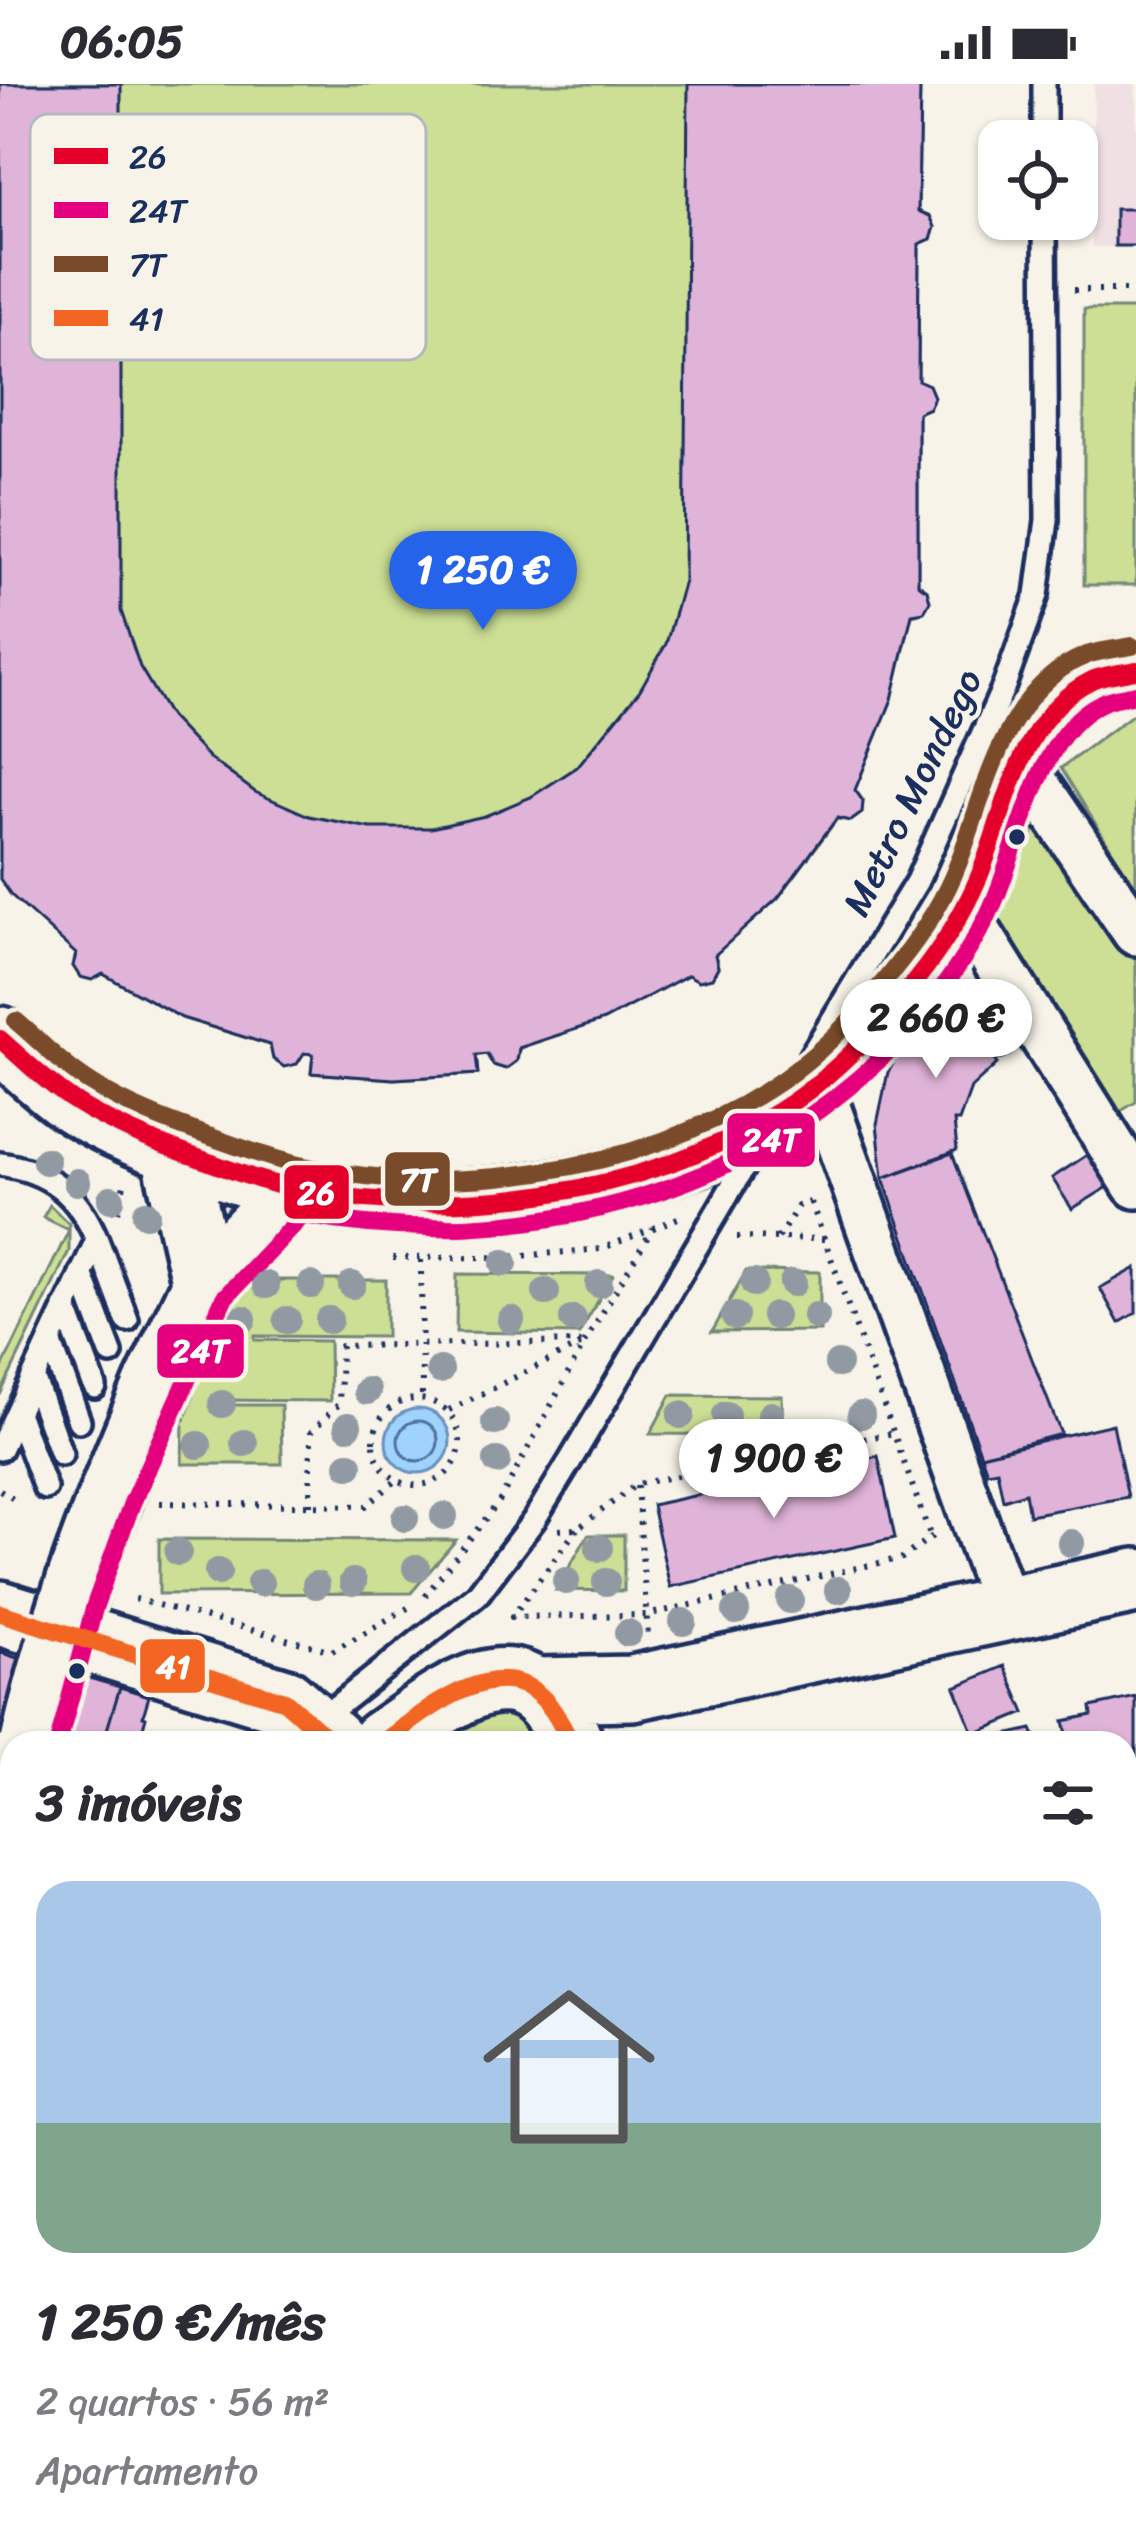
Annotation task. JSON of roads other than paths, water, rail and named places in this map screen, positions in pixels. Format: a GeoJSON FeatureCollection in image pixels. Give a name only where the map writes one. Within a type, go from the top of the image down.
{"type":"FeatureCollection","features":[{"type":"Feature","properties":{"kind":"street"},"geometry":{"type":"LineString","coordinates":[[148,1167],[394,1203],[518,1199],[589,1187],[665,1163],[797,1097],[900,1001],[964,910],[1041,722],[1075,686],[1112,670],[1136,670]]}},
{"type":"Feature","properties":{"kind":"street"},"geometry":{"type":"LineString","coordinates":[[1021,763],[1136,932]]}},
{"type":"Feature","properties":{"kind":"street"},"geometry":{"type":"LineString","coordinates":[[964,910],[1136,1186]]}},
{"type":"Feature","properties":{"kind":"street"},"geometry":{"type":"LineString","coordinates":[[12,1068],[77,1103],[148,1167],[204,1284]]}},
{"type":"Feature","properties":{"kind":"street"},"geometry":{"type":"LineString","coordinates":[[797,1097],[1006,1609]]}},
{"type":"Feature","properties":{"kind":"street"},"geometry":{"type":"LineString","coordinates":[[36,1731],[134,1368],[204,1284],[295,1189]]}},
{"type":"Feature","properties":{"kind":"street"},"geometry":{"type":"LineString","coordinates":[[0,1613],[332,1725],[480,1682],[512,1682],[536,1690],[632,1688],[1136,1581]]}},
{"type":"Feature","properties":{"kind":"street"},"geometry":{"type":"LineString","coordinates":[[586,1731],[632,1688]]}},
{"type":"Feature","properties":{"kind":"street"},"geometry":{"type":"LineString","coordinates":[[536,1690],[557,1710],[567,1731]]}},
{"type":"Feature","properties":{"kind":"lane"},"geometry":{"type":"LineString","coordinates":[[1044,84],[1044,120]]}},
{"type":"Feature","properties":{"kind":"lane","name":"Metro Mondego"},"geometry":{"type":"LineString","coordinates":[[332,1725],[477,1595],[534,1520],[797,1097],[917,880],[1004,686],[1037,595],[1047,520],[1045,240]]}},
{"type":"Feature","properties":{"kind":"lane"},"geometry":{"type":"LineString","coordinates":[[0,1164],[26,1168],[61,1188],[85,1210],[127,1320]]}},
{"type":"Feature","properties":{"kind":"lane"},"geometry":{"type":"LineString","coordinates":[[0,1449],[97,1240]]}},
{"type":"Feature","properties":{"kind":"lane"},"geometry":{"type":"LineString","coordinates":[[81,1273],[134,1368]]}},
{"type":"Feature","properties":{"kind":"lane"},"geometry":{"type":"LineString","coordinates":[[65,1307],[95,1387]]}},
{"type":"Feature","properties":{"kind":"lane"},"geometry":{"type":"LineString","coordinates":[[50,1341],[79,1421]]}},
{"type":"Feature","properties":{"kind":"lane"},"geometry":{"type":"LineString","coordinates":[[33,1377],[62,1454]]}},
{"type":"Feature","properties":{"kind":"lane"},"geometry":{"type":"LineString","coordinates":[[17,1413],[45,1487]]}},
{"type":"Feature","properties":{"kind":"water"},"geometry":{"type":"Polygon","coordinates":[[[418,1409],[440,1419],[450,1441],[440,1463],[418,1473],[396,1463],[386,1441],[396,1419],[418,1409]]]}}]}
